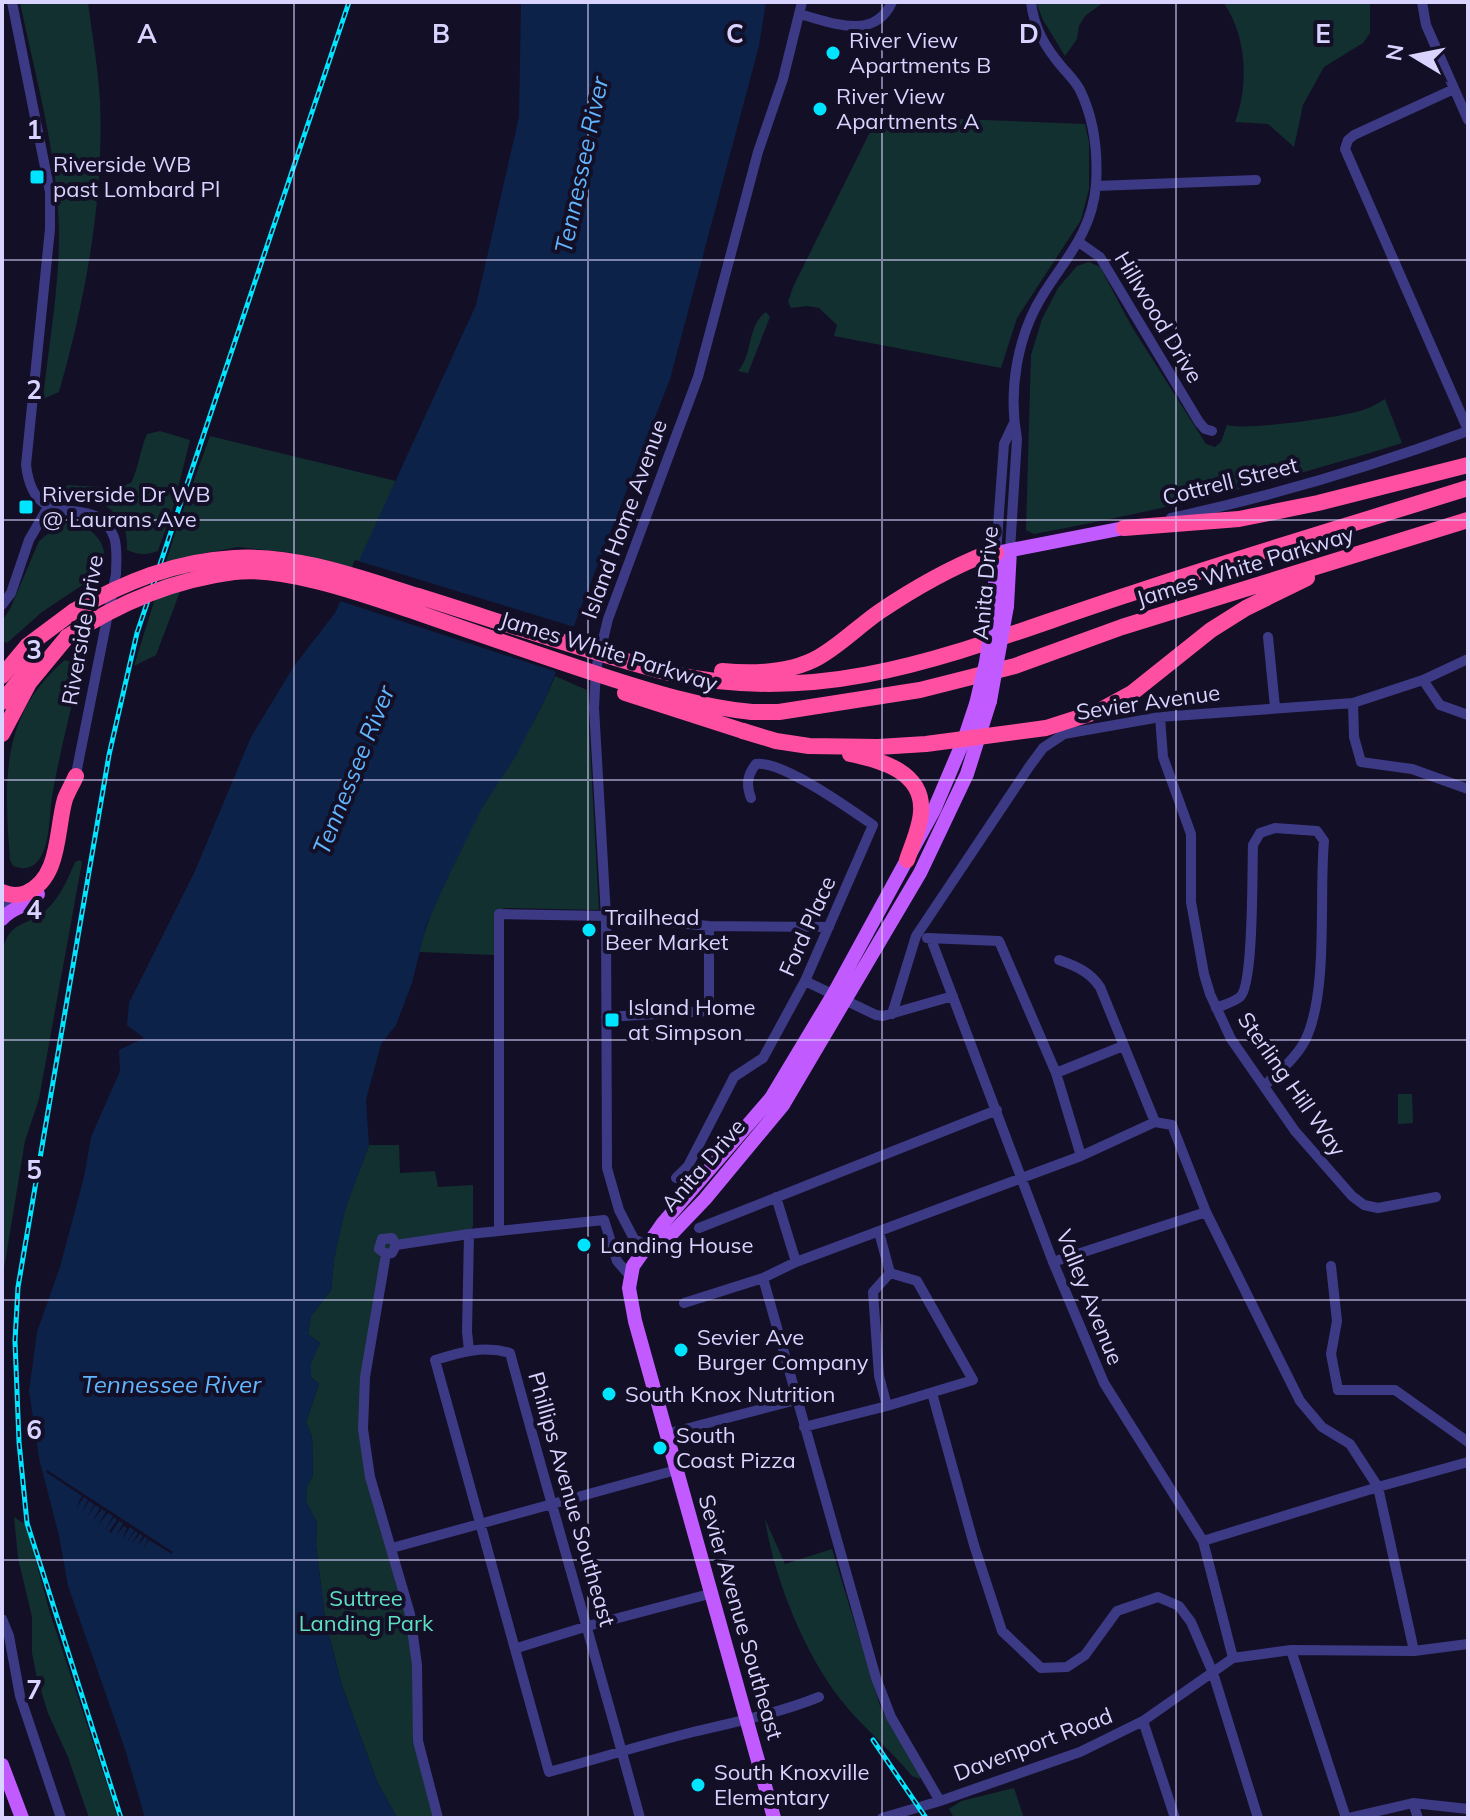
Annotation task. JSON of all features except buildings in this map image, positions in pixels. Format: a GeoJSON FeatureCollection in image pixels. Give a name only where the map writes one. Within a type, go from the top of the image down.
{"type":"FeatureCollection","features":[{"type":"Feature","properties":{"kind":"highway"},"geometry":{"type":"LineString","coordinates":[[1124,528],[1239,519],[1318,503],[1468,465]]}},
{"type":"Feature","properties":{"kind":"highway","name":"James White Parkway"},"geometry":{"type":"LineString","coordinates":[[2,676],[27,646],[74,611],[142,576],[195,562],[237,558],[291,562],[353,576],[669,673],[694,669],[754,678],[862,677],[949,655],[1240,558],[1468,488]]}},
{"type":"Feature","properties":{"kind":"highway","name":"James White Parkway"},"geometry":{"type":"LineString","coordinates":[[2,702],[38,657],[102,613],[151,591],[235,572],[262,572],[345,588],[668,696],[752,712],[779,712],[920,690],[1015,666],[1122,627],[1468,520]]}},
{"type":"Feature","properties":{"kind":"highway"},"geometry":{"type":"LineString","coordinates":[[754,678],[819,657],[879,612],[942,573],[988,553],[1003,551]]}},
{"type":"Feature","properties":{"kind":"highway"},"geometry":{"type":"LineString","coordinates":[[809,746],[902,746],[1046,728],[1099,711],[1132,693],[1179,653],[1246,608],[1359,554]]}},
{"type":"Feature","properties":{"kind":"highway"},"geometry":{"type":"LineString","coordinates":[[2,657],[41,623],[74,611]]}},
{"type":"Feature","properties":{"kind":"highway"},"geometry":{"type":"LineString","coordinates":[[2,734],[29,683],[67,637]]}},
{"type":"Feature","properties":{"kind":"highway"},"geometry":{"type":"LineString","coordinates":[[551,659],[649,702],[776,741],[888,764],[908,777],[919,793],[921,812],[907,860]]}},
{"type":"Feature","properties":{"kind":"highway"},"geometry":{"type":"LineString","coordinates":[[2,892],[12,895],[26,892],[46,875],[54,854],[65,799],[76,776]]}},
{"type":"Feature","properties":{"kind":"main road","name":"Cottrell Street"},"geometry":{"type":"LineString","coordinates":[[1003,551],[1124,528]]}},
{"type":"Feature","properties":{"kind":"main road","name":"Anita Drive"},"geometry":{"type":"LineString","coordinates":[[840,998],[920,873],[948,818],[983,702],[1000,609],[1003,551]]}},
{"type":"Feature","properties":{"kind":"main road","name":"Anita Drive"},"geometry":{"type":"LineString","coordinates":[[646,1245],[661,1245],[705,1199],[783,1105],[973,737]]}},
{"type":"Feature","properties":{"kind":"main road"},"geometry":{"type":"LineString","coordinates":[[2,919],[14,910],[27,906],[38,894]]}},
{"type":"Feature","properties":{"kind":"main road"},"geometry":{"type":"LineString","coordinates":[[630,1276],[646,1245]]}},
{"type":"Feature","properties":{"kind":"main road","name":"Sevier Avenue Southeast"},"geometry":{"type":"LineString","coordinates":[[630,1276],[630,1302],[774,1818]]}},
{"type":"Feature","properties":{"kind":"main road"},"geometry":{"type":"LineString","coordinates":[[2,1765],[22,1818]]}},
{"type":"Feature","properties":{"kind":"street","name":"Island Home Avenue"},"geometry":{"type":"LineString","coordinates":[[646,1245],[634,1239],[619,1210],[607,1168],[606,916],[594,708],[598,654],[698,377],[756,158],[783,79],[802,2]]}},
{"type":"Feature","properties":{"kind":"street"},"geometry":{"type":"LineString","coordinates":[[799,14],[861,27],[878,21],[892,2]]}},
{"type":"Feature","properties":{"kind":"street"},"geometry":{"type":"LineString","coordinates":[[1031,2],[1041,37],[1080,88],[1091,119],[1096,186],[1080,243]]}},
{"type":"Feature","properties":{"kind":"street"},"geometry":{"type":"LineString","coordinates":[[1422,2],[1426,25],[1468,120]]}},
{"type":"Feature","properties":{"kind":"street"},"geometry":{"type":"LineString","coordinates":[[2,17],[13,8],[50,192],[50,229],[26,465],[28,481],[35,497],[48,507],[29,540],[11,593],[2,605]]}},
{"type":"Feature","properties":{"kind":"street"},"geometry":{"type":"LineString","coordinates":[[1454,89],[1354,135],[1346,144],[1349,160],[1468,430]]}},
{"type":"Feature","properties":{"kind":"street"},"geometry":{"type":"LineString","coordinates":[[1096,186],[1256,180]]}},
{"type":"Feature","properties":{"kind":"street","name":"Anita Drive"},"geometry":{"type":"LineString","coordinates":[[1003,551],[1004,444],[1014,424],[1016,373],[1025,329],[1045,292],[1080,243]]}},
{"type":"Feature","properties":{"kind":"street","name":"Hillwood Drive"},"geometry":{"type":"LineString","coordinates":[[1080,243],[1100,257],[1199,422],[1212,431]]}},
{"type":"Feature","properties":{"kind":"street","name":"Cottrell Street"},"geometry":{"type":"LineString","coordinates":[[1124,528],[1271,496],[1378,465],[1468,430]]}},
{"type":"Feature","properties":{"kind":"street","name":"Riverside Drive"},"geometry":{"type":"LineString","coordinates":[[38,894],[49,883],[57,866],[116,574],[116,546],[111,531],[99,518],[48,507]]}},
{"type":"Feature","properties":{"kind":"street"},"geometry":{"type":"LineString","coordinates":[[1268,637],[1275,707]]}},
{"type":"Feature","properties":{"kind":"street","name":"Sevier Avenue"},"geometry":{"type":"LineString","coordinates":[[892,1014],[916,936],[1043,748],[1064,734],[1160,717],[1353,703],[1423,680],[1468,659]]}},
{"type":"Feature","properties":{"kind":"street"},"geometry":{"type":"LineString","coordinates":[[1423,680],[1440,705],[1468,715]]}},
{"type":"Feature","properties":{"kind":"street"},"geometry":{"type":"LineString","coordinates":[[1353,703],[1354,737],[1361,762],[1412,769],[1468,789]]}},
{"type":"Feature","properties":{"kind":"street","name":"Sterling Hill Way"},"geometry":{"type":"LineString","coordinates":[[1160,717],[1163,757],[1191,834],[1191,902],[1204,974],[1231,1039],[1295,1131],[1333,1177],[1364,1205],[1378,1208],[1436,1197]]}},
{"type":"Feature","properties":{"kind":"street","name":"Ford Place"},"geometry":{"type":"LineString","coordinates":[[676,1178],[688,1166],[734,1077],[763,1058],[805,981],[873,825],[831,796],[770,764],[756,764],[751,770],[747,786],[751,798]]}},
{"type":"Feature","properties":{"kind":"street"},"geometry":{"type":"LineString","coordinates":[[1216,1008],[1241,997],[1249,969],[1253,845],[1260,833],[1275,828],[1317,831],[1324,841],[1319,980],[1315,1008],[1308,1035],[1291,1060],[1264,1086]]}},
{"type":"Feature","properties":{"kind":"street"},"geometry":{"type":"LineString","coordinates":[[2,904],[20,902],[38,894]]}},
{"type":"Feature","properties":{"kind":"street"},"geometry":{"type":"LineString","coordinates":[[499,1231],[499,914],[606,916],[709,926],[829,927]]}},
{"type":"Feature","properties":{"kind":"street"},"geometry":{"type":"LineString","coordinates":[[606,1017],[709,1011],[709,926]]}},
{"type":"Feature","properties":{"kind":"street"},"geometry":{"type":"LineString","coordinates":[[916,936],[999,941],[1056,1073],[1081,1156]]}},
{"type":"Feature","properties":{"kind":"street","name":"Valley Avenue"},"geometry":{"type":"LineString","coordinates":[[931,939],[1053,1262],[1104,1383],[1203,1541],[1233,1658]]}},
{"type":"Feature","properties":{"kind":"street"},"geometry":{"type":"LineString","coordinates":[[1059,960],[1094,978],[1155,1122]]}},
{"type":"Feature","properties":{"kind":"street"},"geometry":{"type":"LineString","coordinates":[[805,981],[876,1015],[892,1014],[953,996]]}},
{"type":"Feature","properties":{"kind":"street"},"geometry":{"type":"LineString","coordinates":[[1056,1073],[1123,1046]]}},
{"type":"Feature","properties":{"kind":"street"},"geometry":{"type":"LineString","coordinates":[[699,1228],[997,1110]]}},
{"type":"Feature","properties":{"kind":"street"},"geometry":{"type":"LineString","coordinates":[[684,1303],[763,1278],[796,1262],[1081,1156],[1155,1122],[1172,1125],[1206,1212],[1300,1401],[1322,1427],[1350,1444],[1378,1487],[1414,1651]]}},
{"type":"Feature","properties":{"kind":"street"},"geometry":{"type":"LineString","coordinates":[[776,1197],[796,1262]]}},
{"type":"Feature","properties":{"kind":"street"},"geometry":{"type":"LineString","coordinates":[[1053,1262],[1206,1212]]}},
{"type":"Feature","properties":{"kind":"street"},"geometry":{"type":"LineString","coordinates":[[438,1818],[418,1741],[412,1623],[368,1469],[362,1413],[367,1360],[386,1254],[379,1249],[382,1239],[392,1238],[396,1245],[604,1220],[617,1261],[630,1276]]}},
{"type":"Feature","properties":{"kind":"street"},"geometry":{"type":"LineString","coordinates":[[879,1232],[890,1273]]}},
{"type":"Feature","properties":{"kind":"street"},"geometry":{"type":"LineString","coordinates":[[469,1234],[469,1350],[435,1360],[549,1772],[819,1697]]}},
{"type":"Feature","properties":{"kind":"street"},"geometry":{"type":"LineString","coordinates":[[1331,1266],[1337,1321],[1331,1354],[1338,1390],[1395,1390],[1468,1442]]}},
{"type":"Feature","properties":{"kind":"street"},"geometry":{"type":"LineString","coordinates":[[804,1427],[973,1380],[917,1281],[890,1273]]}},
{"type":"Feature","properties":{"kind":"street"},"geometry":{"type":"LineString","coordinates":[[887,1406],[879,1376],[873,1292],[890,1273]]}},
{"type":"Feature","properties":{"kind":"street"},"geometry":{"type":"LineString","coordinates":[[763,1278],[876,1678],[891,1717],[940,1801]]}},
{"type":"Feature","properties":{"kind":"street","name":"Phillips Avenue Southeast"},"geometry":{"type":"LineString","coordinates":[[469,1350],[496,1349],[510,1353],[550,1505],[588,1626],[640,1818]]}},
{"type":"Feature","properties":{"kind":"street"},"geometry":{"type":"LineString","coordinates":[[932,1393],[974,1545],[1002,1631],[1041,1668],[1067,1667],[1085,1655],[1117,1611],[1158,1597],[1179,1606],[1191,1622],[1213,1673],[1258,1818]]}},
{"type":"Feature","properties":{"kind":"street"},"geometry":{"type":"LineString","coordinates":[[666,1434],[796,1400]]}},
{"type":"Feature","properties":{"kind":"street"},"geometry":{"type":"LineString","coordinates":[[1203,1541],[1468,1462]]}},
{"type":"Feature","properties":{"kind":"street"},"geometry":{"type":"LineString","coordinates":[[392,1548],[676,1470]]}},
{"type":"Feature","properties":{"kind":"street"},"geometry":{"type":"LineString","coordinates":[[517,1648],[713,1593]]}},
{"type":"Feature","properties":{"kind":"street"},"geometry":{"type":"LineString","coordinates":[[2,1619],[9,1636],[20,1696],[61,1818]]}},
{"type":"Feature","properties":{"kind":"street","name":"Davenport Road"},"geometry":{"type":"LineString","coordinates":[[882,1818],[1080,1752],[1143,1721],[1233,1658],[1291,1650],[1414,1651],[1468,1644]]}},
{"type":"Feature","properties":{"kind":"street"},"geometry":{"type":"LineString","coordinates":[[1291,1650],[1347,1818],[1413,1803],[1468,1809]]}},
{"type":"Feature","properties":{"kind":"street"},"geometry":{"type":"LineString","coordinates":[[1143,1721],[1175,1818]]}},
{"type":"Feature","properties":{"kind":"street"},"geometry":{"type":"LineString","coordinates":[[1413,1803],[1418,1818]]}},
{"type":"Feature","properties":{"kind":"green space"},"geometry":{"type":"Polygon","coordinates":[[[20,2],[88,2],[100,100],[96,211],[85,284],[59,392],[43,399],[58,270],[59,227],[50,142],[20,2]]]}},
{"type":"Feature","properties":{"kind":"green space"},"geometry":{"type":"Polygon","coordinates":[[[1036,2],[1104,2],[1085,16],[1077,39],[1065,56],[1036,2]]]}},
{"type":"Feature","properties":{"kind":"green space"},"geometry":{"type":"Polygon","coordinates":[[[1223,2],[1370,2],[1370,33],[1363,43],[1324,67],[1303,105],[1294,147],[1268,124],[1235,122],[1242,92],[1243,60],[1237,29],[1223,2]]]}},
{"type":"Feature","properties":{"kind":"green space"},"geometry":{"type":"Polygon","coordinates":[[[958,119],[1085,124],[1089,142],[1089,189],[1081,220],[1017,318],[1001,368],[834,336],[837,325],[819,308],[791,308],[788,302],[871,130],[958,119]]]}},
{"type":"Feature","properties":{"kind":"green space"},"geometry":{"type":"Polygon","coordinates":[[[1089,262],[1100,267],[1132,327],[1206,444],[1215,447],[1221,442],[1227,425],[1273,425],[1336,416],[1366,409],[1385,399],[1402,443],[1173,505],[1034,534],[1026,530],[1031,355],[1042,319],[1058,288],[1077,266],[1089,262]]]}},
{"type":"Feature","properties":{"kind":"green space"},"geometry":{"type":"Polygon","coordinates":[[[766,312],[770,317],[748,373],[738,371],[746,357],[756,324],[766,312]]]}},
{"type":"Feature","properties":{"kind":"green space"},"geometry":{"type":"Polygon","coordinates":[[[160,431],[190,440],[173,508],[158,551],[139,554],[127,550],[123,526],[104,505],[97,500],[59,502],[57,495],[68,485],[116,488],[131,483],[147,434],[160,431]]]}},
{"type":"Feature","properties":{"kind":"green space"},"geometry":{"type":"Polygon","coordinates":[[[210,436],[396,481],[356,569],[293,553],[238,547],[194,555],[156,655],[134,666],[177,527],[210,436]]]}},
{"type":"Feature","properties":{"kind":"green space"},"geometry":{"type":"Polygon","coordinates":[[[67,523],[85,528],[99,539],[104,555],[99,574],[42,612],[7,643],[2,641],[2,621],[39,541],[67,523]]]}},
{"type":"Feature","properties":{"kind":"green space"},"geometry":{"type":"Polygon","coordinates":[[[65,660],[79,665],[79,675],[56,776],[46,843],[34,864],[28,868],[17,867],[10,860],[8,831],[11,751],[28,703],[65,660]]]}},
{"type":"Feature","properties":{"kind":"green space"},"geometry":{"type":"Polygon","coordinates":[[[555,676],[587,690],[599,910],[505,908],[497,911],[494,955],[419,952],[431,914],[455,859],[531,727],[555,676]]]}},
{"type":"Feature","properties":{"kind":"green space"},"geometry":{"type":"Polygon","coordinates":[[[79,860],[82,862],[39,1099],[25,1141],[2,1281],[3,948],[15,928],[50,906],[79,860]]]}},
{"type":"Feature","properties":{"kind":"green space"},"geometry":{"type":"Polygon","coordinates":[[[1398,1094],[1412,1094],[1413,1123],[1398,1124],[1398,1094]]]}},
{"type":"Feature","properties":{"kind":"green space","name":"Suttree Landing Park"},"geometry":{"type":"Polygon","coordinates":[[[369,1145],[399,1145],[400,1173],[435,1171],[438,1187],[473,1185],[473,1226],[469,1234],[396,1245],[386,1254],[363,1430],[410,1614],[417,1727],[438,1818],[397,1818],[377,1781],[342,1686],[325,1619],[316,1545],[317,1523],[306,1501],[307,1486],[313,1475],[312,1437],[306,1422],[319,1384],[311,1377],[311,1362],[320,1343],[308,1334],[311,1316],[331,1290],[345,1209],[369,1145]]]}},
{"type":"Feature","properties":{"kind":"green space"},"geometry":{"type":"Polygon","coordinates":[[[14,1517],[26,1525],[50,1613],[118,1818],[89,1818],[68,1757],[48,1713],[32,1653],[32,1617],[18,1558],[14,1517]]]}},
{"type":"Feature","properties":{"kind":"green space"},"geometry":{"type":"Polygon","coordinates":[[[765,1519],[785,1564],[832,1549],[881,1709],[920,1773],[920,1779],[912,1776],[849,1710],[827,1681],[792,1614],[775,1566],[765,1519]]]}},
{"type":"Feature","properties":{"kind":"green space"},"geometry":{"type":"Polygon","coordinates":[[[1014,1788],[1024,1818],[954,1818],[949,1809],[961,1801],[1014,1788]]]}},
{"type":"Feature","properties":{"kind":"water","name":"Tennessee River"},"geometry":{"type":"Polygon","coordinates":[[[521,2],[766,2],[759,46],[670,379],[547,695],[516,756],[483,806],[426,926],[412,983],[396,1025],[381,1044],[366,1100],[369,1145],[345,1210],[331,1290],[311,1316],[308,1334],[320,1343],[311,1363],[311,1377],[319,1384],[306,1422],[312,1437],[313,1476],[307,1486],[306,1501],[317,1523],[316,1545],[325,1619],[342,1686],[377,1781],[397,1818],[145,1818],[125,1749],[68,1586],[39,1458],[29,1391],[37,1332],[60,1267],[84,1177],[91,1137],[120,1071],[119,1050],[144,1038],[127,1025],[129,1003],[195,871],[251,737],[294,666],[335,613],[476,305],[519,117],[521,2]]]}},
{"type":"Feature","properties":{"kind":"pier"},"geometry":{"type":"Polygon","coordinates":[[[355,560],[578,628],[560,673],[337,600],[355,560]]]}},
{"type":"Feature","properties":{"kind":"pier"},"geometry":{"type":"Polygon","coordinates":[[[47,1470],[172,1554],[149,1540],[143,1549],[148,1539],[145,1537],[137,1546],[143,1536],[140,1534],[132,1543],[138,1533],[135,1531],[127,1543],[134,1530],[130,1527],[122,1540],[127,1528],[124,1526],[116,1536],[123,1523],[119,1521],[109,1532],[117,1520],[114,1517],[105,1530],[113,1516],[108,1513],[98,1525],[106,1512],[102,1509],[92,1522],[100,1508],[95,1505],[87,1518],[94,1504],[89,1501],[81,1514],[88,1500],[84,1497],[76,1508],[82,1496],[47,1470]]]}},
{"type":"Feature","properties":{"kind":"railway"},"geometry":{"type":"LineString","coordinates":[[121,1818],[27,1523],[19,1442],[15,1341],[18,1287],[109,755],[137,633],[349,2]]}},
{"type":"Feature","properties":{"kind":"railway"},"geometry":{"type":"LineString","coordinates":[[873,1740],[926,1818]]}},
{"type":"Feature","properties":{"kind":"place","name":"River View Apartments B"},"geometry":{"type":"Point","coordinates":[833,53]}},
{"type":"Feature","properties":{"kind":"place","name":"River View Apartments A"},"geometry":{"type":"Point","coordinates":[820,109]}},
{"type":"Feature","properties":{"kind":"place","name":"Riverside WB past Lombard Pl"},"geometry":{"type":"Point","coordinates":[37,177]}},
{"type":"Feature","properties":{"kind":"place","name":"Riverside Dr WB @ Laurans Ave"},"geometry":{"type":"Point","coordinates":[26,507]}},
{"type":"Feature","properties":{"kind":"place","name":"Trailhead Beer Market"},"geometry":{"type":"Point","coordinates":[589,930]}},
{"type":"Feature","properties":{"kind":"place","name":"Island Home at Simpson"},"geometry":{"type":"Point","coordinates":[612,1020]}},
{"type":"Feature","properties":{"kind":"place","name":"Landing House"},"geometry":{"type":"Point","coordinates":[584,1245]}},
{"type":"Feature","properties":{"kind":"place","name":"Sevier Ave Burger Company"},"geometry":{"type":"Point","coordinates":[681,1350]}},
{"type":"Feature","properties":{"kind":"place","name":"South Knox Nutrition"},"geometry":{"type":"Point","coordinates":[609,1394]}},
{"type":"Feature","properties":{"kind":"place","name":"South Coast Pizza"},"geometry":{"type":"Point","coordinates":[660,1448]}},
{"type":"Feature","properties":{"kind":"place","name":"South Knoxville Elementary"},"geometry":{"type":"Point","coordinates":[698,1785]}}]}
